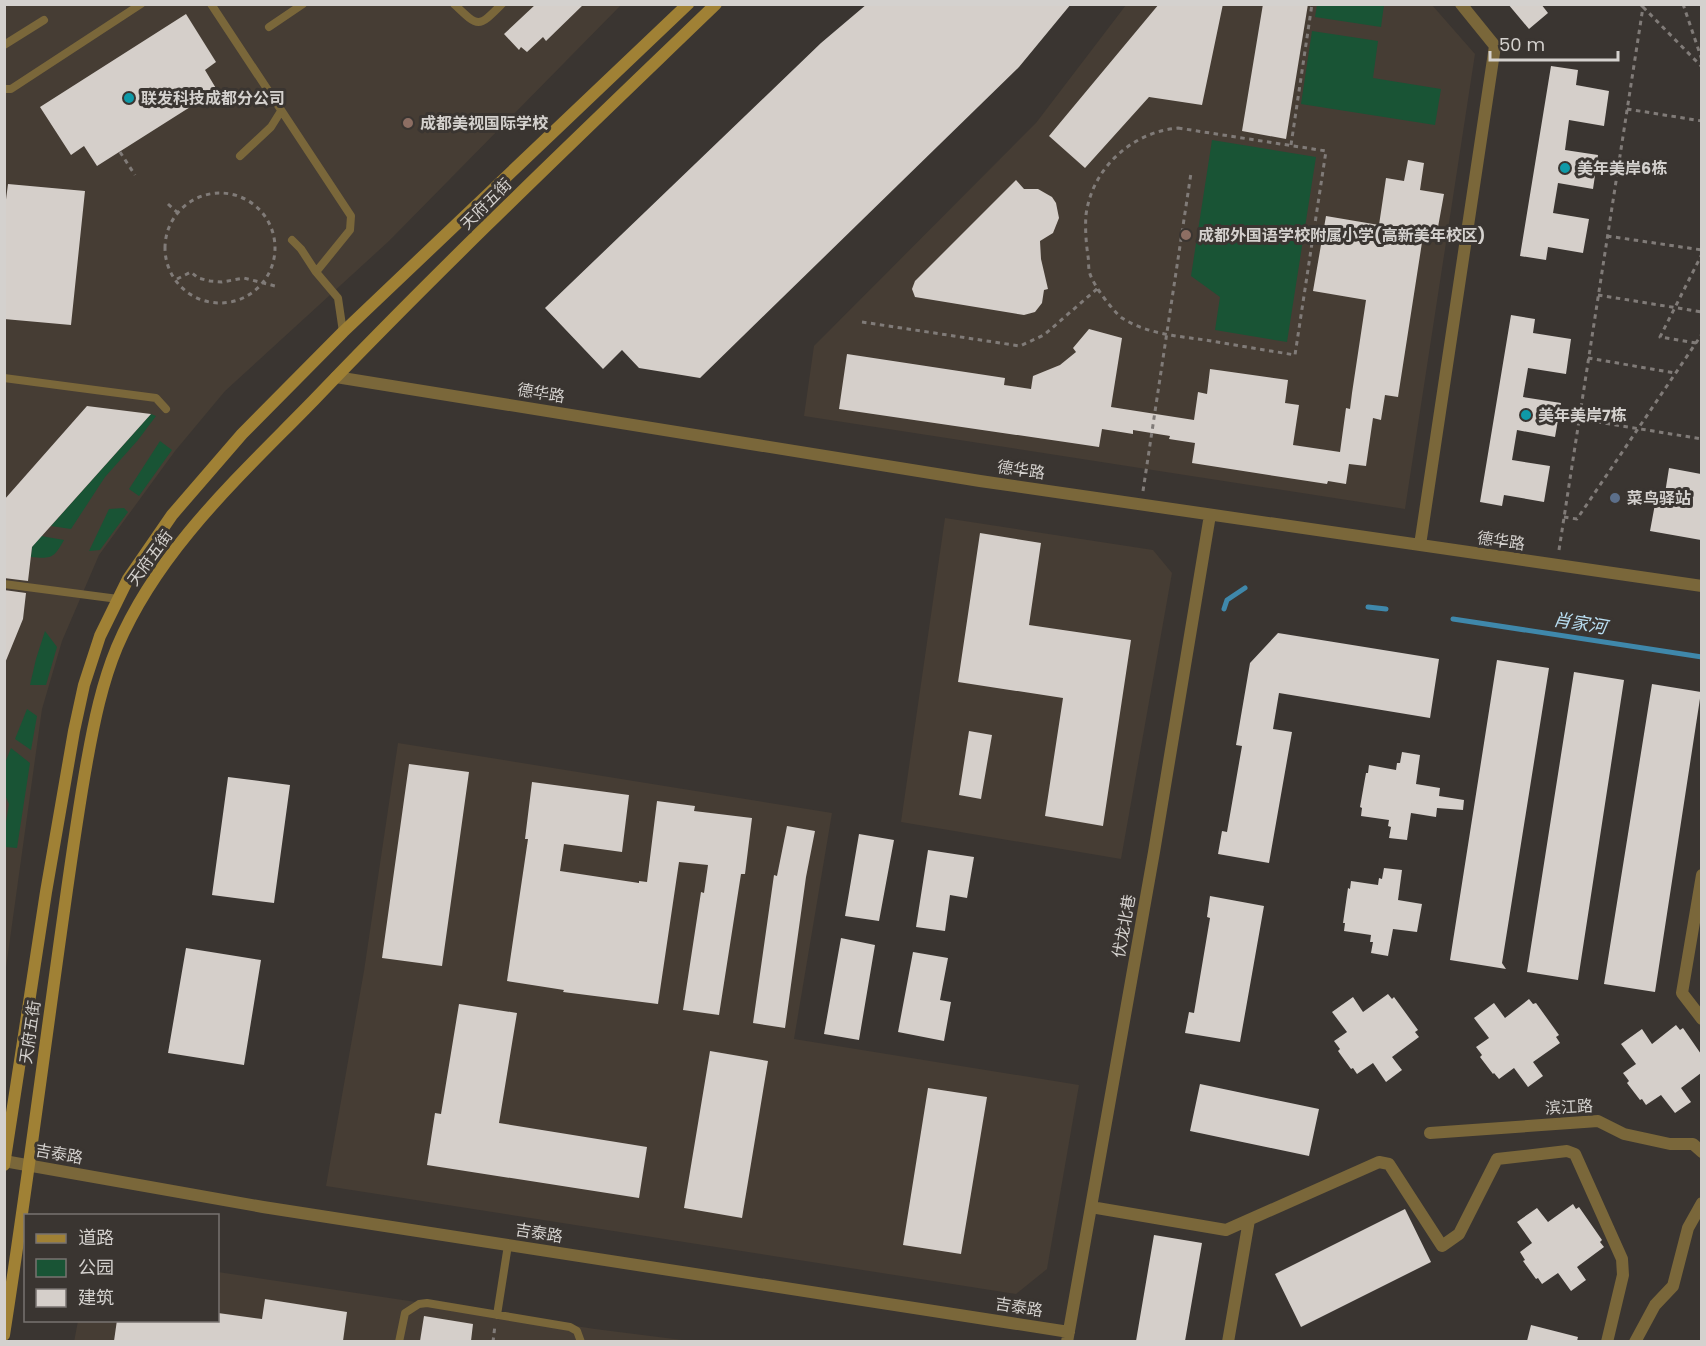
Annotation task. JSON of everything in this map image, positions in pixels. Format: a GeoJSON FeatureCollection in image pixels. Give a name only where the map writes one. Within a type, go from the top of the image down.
{"type":"FeatureCollection","features":[{"type":"Feature","properties":{"kind":"street","name":"天府五街"},"geometry":{"type":"LineString","coordinates":[[5,1163],[44,903],[74,731],[84,685],[100,636],[128,579],[172,515],[242,434],[343,332],[688,4]]}},
{"type":"Feature","properties":{"kind":"street","name":"天府五街"},"geometry":{"type":"LineString","coordinates":[[4,1335],[30,1166],[41,1071],[82,787],[94,721],[117,646],[140,601],[168,558],[207,511],[336,376],[558,156],[716,4]]}},
{"type":"Feature","properties":{"kind":"street"},"geometry":{"type":"LineString","coordinates":[[1420,545],[1496,46],[1461,4]]}},
{"type":"Feature","properties":{"kind":"street","name":"德华路"},"geometry":{"type":"LineString","coordinates":[[336,376],[968,479],[1701,586]]}},
{"type":"Feature","properties":{"kind":"street","name":"伏龙北巷"},"geometry":{"type":"LineString","coordinates":[[1068,1336],[1154,852],[1210,515]]}},
{"type":"Feature","properties":{"kind":"street"},"geometry":{"type":"LineString","coordinates":[[1701,875],[1682,993],[1701,1019]]}},
{"type":"Feature","properties":{"kind":"street","name":"滨江路"},"geometry":{"type":"LineString","coordinates":[[1430,1134],[1598,1120],[1624,1134],[1670,1144],[1699,1144]]}},
{"type":"Feature","properties":{"kind":"street"},"geometry":{"type":"LineString","coordinates":[[1226,1230],[1379,1162],[1389,1164],[1442,1246],[1459,1234],[1497,1159],[1567,1151],[1575,1154],[1622,1259],[1623,1275],[1607,1341]]}},
{"type":"Feature","properties":{"kind":"street","name":"吉泰路"},"geometry":{"type":"LineString","coordinates":[[5,1163],[275,1209],[1068,1336]]}},
{"type":"Feature","properties":{"kind":"street"},"geometry":{"type":"LineString","coordinates":[[1635,1341],[1655,1305],[1673,1286],[1688,1228],[1701,1203]]}},
{"type":"Feature","properties":{"kind":"street"},"geometry":{"type":"LineString","coordinates":[[1091,1207],[1226,1230],[1245,1244]]}},
{"type":"Feature","properties":{"kind":"street"},"geometry":{"type":"LineString","coordinates":[[1228,1341],[1249,1220]]}},
{"type":"Feature","properties":{"kind":"lane"},"geometry":{"type":"LineString","coordinates":[[4,89],[11,89],[141,4]]}},
{"type":"Feature","properties":{"kind":"lane"},"geometry":{"type":"LineString","coordinates":[[211,4],[351,216],[350,230],[316,272]]}},
{"type":"Feature","properties":{"kind":"lane"},"geometry":{"type":"LineString","coordinates":[[269,27],[303,4]]}},
{"type":"Feature","properties":{"kind":"lane"},"geometry":{"type":"LineString","coordinates":[[454,4],[470,19],[480,23],[485,22],[502,4]]}},
{"type":"Feature","properties":{"kind":"lane"},"geometry":{"type":"LineString","coordinates":[[4,45],[44,20]]}},
{"type":"Feature","properties":{"kind":"lane"},"geometry":{"type":"LineString","coordinates":[[240,156],[271,127],[281,111]]}},
{"type":"Feature","properties":{"kind":"lane"},"geometry":{"type":"LineString","coordinates":[[292,240],[338,298],[343,332]]}},
{"type":"Feature","properties":{"kind":"lane"},"geometry":{"type":"LineString","coordinates":[[4,378],[156,398],[166,409]]}},
{"type":"Feature","properties":{"kind":"lane"},"geometry":{"type":"LineString","coordinates":[[4,584],[118,599]]}},
{"type":"Feature","properties":{"kind":"lane"},"geometry":{"type":"LineString","coordinates":[[497,1315],[508,1245]]}},
{"type":"Feature","properties":{"kind":"lane"},"geometry":{"type":"LineString","coordinates":[[399,1341],[405,1313],[419,1304],[570,1327],[576,1331],[581,1341]]}},
{"type":"Feature","properties":{"kind":"path"},"geometry":{"type":"LineString","coordinates":[[1291,146],[1312,4]]}},
{"type":"Feature","properties":{"kind":"path"},"geometry":{"type":"LineString","coordinates":[[1683,4],[1701,60]]}},
{"type":"Feature","properties":{"kind":"path"},"geometry":{"type":"LineString","coordinates":[[1641,6],[1701,67]]}},
{"type":"Feature","properties":{"kind":"path"},"geometry":{"type":"LineString","coordinates":[[1557,565],[1641,6]]}},
{"type":"Feature","properties":{"kind":"path"},"geometry":{"type":"LineString","coordinates":[[1627,109],[1701,121]]}},
{"type":"Feature","properties":{"kind":"path"},"geometry":{"type":"LineString","coordinates":[[1178,128],[1291,146],[1326,151],[1295,355],[1144,330],[1121,317],[1105,299],[1090,275],[1086,214],[1093,190],[1105,168],[1124,148],[1143,136],[1161,129],[1178,128]]}},
{"type":"Feature","properties":{"kind":"path"},"geometry":{"type":"LineString","coordinates":[[120,152],[135,175]]}},
{"type":"Feature","properties":{"kind":"path"},"geometry":{"type":"LineString","coordinates":[[1141,504],[1191,173]]}},
{"type":"Feature","properties":{"kind":"path"},"geometry":{"type":"LineString","coordinates":[[213,193],[240,196],[252,203],[266,218],[274,237],[273,264],[263,282],[248,295],[224,303],[200,299],[189,292],[176,280],[166,249],[171,224],[178,213],[199,197],[213,193]]}},
{"type":"Feature","properties":{"kind":"path"},"geometry":{"type":"LineString","coordinates":[[168,204],[178,213]]}},
{"type":"Feature","properties":{"kind":"path"},"geometry":{"type":"LineString","coordinates":[[1607,236],[1701,252],[1660,337],[1696,343]]}},
{"type":"Feature","properties":{"kind":"path"},"geometry":{"type":"LineString","coordinates":[[176,280],[191,272],[198,278],[210,281],[222,282],[244,278],[279,287]]}},
{"type":"Feature","properties":{"kind":"path"},"geometry":{"type":"LineString","coordinates":[[862,322],[1020,346],[1044,335],[1098,288]]}},
{"type":"Feature","properties":{"kind":"path"},"geometry":{"type":"LineString","coordinates":[[1598,295],[1701,312]]}},
{"type":"Feature","properties":{"kind":"path"},"geometry":{"type":"LineString","coordinates":[[1564,518],[1577,519],[1701,334]]}},
{"type":"Feature","properties":{"kind":"path"},"geometry":{"type":"LineString","coordinates":[[1588,358],[1675,373]]}},
{"type":"Feature","properties":{"kind":"path"},"geometry":{"type":"LineString","coordinates":[[1579,419],[1701,439]]}},
{"type":"Feature","properties":{"kind":"path"},"geometry":{"type":"LineString","coordinates":[[493,1341],[495,1331]]}},
{"type":"Feature","properties":{"kind":"shaded area"},"geometry":{"type":"Polygon","coordinates":[[[5,5],[621,5],[389,241],[225,391],[175,451],[99,555],[62,641],[42,709],[5,975],[5,5]]]}},
{"type":"Feature","properties":{"kind":"shaded area","name":"成都外国语学校附属小学(高新美年校区)"},"geometry":{"type":"Polygon","coordinates":[[[1126,5],[1432,5],[1475,54],[1405,509],[804,416],[814,346],[1036,123],[1126,5]]]}},
{"type":"Feature","properties":{"kind":"shaded area"},"geometry":{"type":"Polygon","coordinates":[[[945,518],[1153,550],[1172,573],[1121,859],[901,822],[945,518]]]}},
{"type":"Feature","properties":{"kind":"shaded area"},"geometry":{"type":"Polygon","coordinates":[[[398,743],[832,813],[794,1039],[1079,1085],[1047,1269],[1016,1294],[326,1186],[364,971],[398,743]]]}},
{"type":"Feature","properties":{"kind":"shaded area"},"geometry":{"type":"Polygon","coordinates":[[[219,1272],[595,1329],[690,1341],[74,1342],[78,1322],[219,1322],[219,1272]]]}},
{"type":"Feature","properties":{"kind":"green space"},"geometry":{"type":"Polygon","coordinates":[[[1317,5],[1384,5],[1381,27],[1315,17],[1317,5]]]}},
{"type":"Feature","properties":{"kind":"green space"},"geometry":{"type":"Polygon","coordinates":[[[1312,31],[1378,41],[1373,78],[1441,89],[1435,125],[1301,104],[1312,31]]]}},
{"type":"Feature","properties":{"kind":"green space"},"geometry":{"type":"Polygon","coordinates":[[[1212,140],[1316,157],[1287,342],[1215,330],[1220,297],[1191,276],[1212,140]]]}},
{"type":"Feature","properties":{"kind":"green space"},"geometry":{"type":"Polygon","coordinates":[[[151,414],[156,416],[105,477],[71,529],[51,526],[151,414]]]}},
{"type":"Feature","properties":{"kind":"green space"},"geometry":{"type":"Polygon","coordinates":[[[160,441],[172,450],[139,496],[129,489],[160,441]]]}},
{"type":"Feature","properties":{"kind":"green space"},"geometry":{"type":"Polygon","coordinates":[[[124,508],[128,512],[100,550],[89,551],[109,509],[124,508]]]}},
{"type":"Feature","properties":{"kind":"green space"},"geometry":{"type":"Polygon","coordinates":[[[41,536],[64,540],[52,556],[31,557],[32,547],[41,536]]]}},
{"type":"Feature","properties":{"kind":"green space"},"geometry":{"type":"Polygon","coordinates":[[[45,631],[57,647],[46,685],[30,685],[36,659],[45,631]]]}},
{"type":"Feature","properties":{"kind":"green space"},"geometry":{"type":"Polygon","coordinates":[[[27,709],[37,716],[31,750],[15,739],[27,709]]]}},
{"type":"Feature","properties":{"kind":"green space"},"geometry":{"type":"Polygon","coordinates":[[[11,748],[30,763],[17,848],[5,847],[9,804],[5,795],[5,763],[11,748]]]}},
{"type":"Feature","properties":{"kind":"building"},"geometry":{"type":"Polygon","coordinates":[[[536,4],[584,4],[546,41],[543,37],[527,52],[521,47],[519,50],[504,34],[536,4]]]}},
{"type":"Feature","properties":{"kind":"building"},"geometry":{"type":"Polygon","coordinates":[[[867,4],[1071,4],[1019,67],[700,378],[639,368],[622,350],[603,369],[545,308],[821,43],[867,4]]]}},
{"type":"Feature","properties":{"kind":"building"},"geometry":{"type":"Polygon","coordinates":[[[1159,4],[1223,4],[1202,105],[1149,97],[1085,168],[1049,136],[1159,4]]]}},
{"type":"Feature","properties":{"kind":"building"},"geometry":{"type":"Polygon","coordinates":[[[1263,4],[1308,4],[1286,139],[1242,131],[1263,4]]]}},
{"type":"Feature","properties":{"kind":"building"},"geometry":{"type":"Polygon","coordinates":[[[1508,4],[1541,4],[1548,13],[1529,29],[1508,4]]]}},
{"type":"Feature","properties":{"kind":"building","name":"联发科技成都分公司"},"geometry":{"type":"Polygon","coordinates":[[[186,14],[216,62],[205,70],[217,90],[97,166],[84,146],[71,155],[40,107],[186,14]]]}},
{"type":"Feature","properties":{"kind":"building","name":"美年美岸6栋"},"geometry":{"type":"Polygon","coordinates":[[[1551,66],[1578,70],[1576,85],[1609,91],[1604,126],[1569,120],[1565,150],[1598,155],[1593,189],[1558,183],[1553,213],[1589,219],[1583,253],[1548,247],[1546,260],[1520,256],[1551,66]]]}},
{"type":"Feature","properties":{"kind":"building"},"geometry":{"type":"Polygon","coordinates":[[[1408,160],[1424,163],[1420,190],[1444,194],[1436,238],[1423,236],[1398,397],[1385,395],[1381,420],[1373,418],[1366,466],[1349,464],[1346,484],[1328,481],[1327,484],[1192,463],[1195,443],[1133,430],[1133,434],[1102,429],[1099,447],[839,409],[847,354],[1005,378],[1004,385],[1031,389],[1033,376],[1060,365],[1076,352],[1073,348],[1089,329],[1122,338],[1111,407],[1194,420],[1198,392],[1207,394],[1210,369],[1288,380],[1285,403],[1299,405],[1293,445],[1340,452],[1346,408],[1350,409],[1366,300],[1313,291],[1326,216],[1379,225],[1386,178],[1404,181],[1408,160]]]}},
{"type":"Feature","properties":{"kind":"building"},"geometry":{"type":"Polygon","coordinates":[[[1016,180],[1024,189],[1038,189],[1052,197],[1056,203],[1059,218],[1053,233],[1040,241],[1041,259],[1048,289],[1044,290],[1042,303],[1035,312],[1024,315],[915,297],[912,289],[915,281],[1016,180]]]}},
{"type":"Feature","properties":{"kind":"building"},"geometry":{"type":"Polygon","coordinates":[[[8,184],[85,191],[71,325],[4,319],[4,215],[8,184]]]}},
{"type":"Feature","properties":{"kind":"building","name":"美年美岸7栋"},"geometry":{"type":"Polygon","coordinates":[[[1511,315],[1535,319],[1533,333],[1571,339],[1566,374],[1528,368],[1523,397],[1561,403],[1555,437],[1517,430],[1512,460],[1550,466],[1544,502],[1504,495],[1502,506],[1480,502],[1511,315]]]}},
{"type":"Feature","properties":{"kind":"building"},"geometry":{"type":"Polygon","coordinates":[[[87,406],[151,414],[32,547],[28,581],[4,578],[4,500],[87,406]]]}},
{"type":"Feature","properties":{"kind":"building"},"geometry":{"type":"Polygon","coordinates":[[[1669,468],[1701,474],[1701,540],[1650,531],[1655,504],[1663,506],[1669,468]]]}},
{"type":"Feature","properties":{"kind":"building"},"geometry":{"type":"Polygon","coordinates":[[[980,533],[1041,543],[1029,625],[1131,640],[1103,826],[1045,816],[1063,698],[958,682],[980,533]]]}},
{"type":"Feature","properties":{"kind":"building"},"geometry":{"type":"Polygon","coordinates":[[[4,590],[26,593],[23,619],[5,663],[4,590]]]}},
{"type":"Feature","properties":{"kind":"building"},"geometry":{"type":"Polygon","coordinates":[[[1278,633],[1439,659],[1430,718],[1279,693],[1273,729],[1292,732],[1269,863],[1218,854],[1222,831],[1227,832],[1242,746],[1236,745],[1250,663],[1278,633]]]}},
{"type":"Feature","properties":{"kind":"building"},"geometry":{"type":"Polygon","coordinates":[[[1497,660],[1549,668],[1502,963],[1506,969],[1450,960],[1497,660]]]}},
{"type":"Feature","properties":{"kind":"building"},"geometry":{"type":"Polygon","coordinates":[[[1574,672],[1624,680],[1578,980],[1527,972],[1574,672]]]}},
{"type":"Feature","properties":{"kind":"building"},"geometry":{"type":"Polygon","coordinates":[[[1652,684],[1701,692],[1655,992],[1604,984],[1652,684]]]}},
{"type":"Feature","properties":{"kind":"building"},"geometry":{"type":"Polygon","coordinates":[[[969,731],[992,735],[981,799],[959,795],[969,731]]]}},
{"type":"Feature","properties":{"kind":"building"},"geometry":{"type":"Polygon","coordinates":[[[1402,752],[1420,755],[1416,784],[1440,788],[1439,796],[1464,800],[1463,810],[1437,808],[1436,817],[1411,813],[1407,840],[1389,838],[1391,827],[1388,826],[1389,820],[1361,816],[1362,808],[1360,807],[1369,765],[1396,770],[1402,752]]]}},
{"type":"Feature","properties":{"kind":"building"},"geometry":{"type":"Polygon","coordinates":[[[409,764],[469,772],[442,966],[382,958],[409,764]]]}},
{"type":"Feature","properties":{"kind":"building"},"geometry":{"type":"Polygon","coordinates":[[[228,777],[290,785],[274,903],[212,895],[228,777]]]}},
{"type":"Feature","properties":{"kind":"building"},"geometry":{"type":"Polygon","coordinates":[[[532,782],[629,795],[622,852],[564,844],[560,871],[639,883],[639,881],[647,882],[657,801],[695,806],[694,811],[752,818],[745,874],[741,874],[719,1015],[683,1010],[701,892],[704,893],[708,865],[679,862],[658,1004],[563,992],[564,990],[507,981],[528,839],[525,839],[532,782]]]}},
{"type":"Feature","properties":{"kind":"building"},"geometry":{"type":"Polygon","coordinates":[[[787,826],[815,831],[806,877],[785,1028],[753,1023],[774,875],[777,876],[787,826]]]}},
{"type":"Feature","properties":{"kind":"building"},"geometry":{"type":"Polygon","coordinates":[[[859,834],[894,840],[879,921],[845,916],[859,834]]]}},
{"type":"Feature","properties":{"kind":"building"},"geometry":{"type":"Polygon","coordinates":[[[928,850],[974,857],[967,898],[950,895],[945,931],[916,927],[928,850]]]}},
{"type":"Feature","properties":{"kind":"building"},"geometry":{"type":"Polygon","coordinates":[[[1384,868],[1402,870],[1398,900],[1422,904],[1417,932],[1393,929],[1388,956],[1371,953],[1373,942],[1370,942],[1371,935],[1344,931],[1345,923],[1343,923],[1351,881],[1378,885],[1384,868]]]}},
{"type":"Feature","properties":{"kind":"building"},"geometry":{"type":"Polygon","coordinates":[[[1210,896],[1264,906],[1240,1042],[1185,1033],[1189,1012],[1194,1013],[1210,918],[1207,917],[1210,896]]]}},
{"type":"Feature","properties":{"kind":"building"},"geometry":{"type":"Polygon","coordinates":[[[841,938],[875,945],[859,1040],[824,1034],[841,938]]]}},
{"type":"Feature","properties":{"kind":"building"},"geometry":{"type":"Polygon","coordinates":[[[186,948],[261,960],[244,1065],[168,1053],[186,948]]]}},
{"type":"Feature","properties":{"kind":"building"},"geometry":{"type":"Polygon","coordinates":[[[913,952],[948,958],[940,1000],[951,1002],[944,1041],[898,1032],[913,952]]]}},
{"type":"Feature","properties":{"kind":"building"},"geometry":{"type":"Polygon","coordinates":[[[1388,994],[1392,999],[1394,997],[1418,1030],[1415,1032],[1419,1037],[1392,1057],[1402,1070],[1386,1082],[1373,1063],[1357,1074],[1353,1068],[1351,1069],[1334,1041],[1347,1032],[1332,1012],[1353,997],[1363,1012],[1388,994]]]}},
{"type":"Feature","properties":{"kind":"building"},"geometry":{"type":"Polygon","coordinates":[[[1529,999],[1533,1004],[1536,1003],[1559,1035],[1556,1037],[1560,1043],[1533,1062],[1543,1076],[1528,1087],[1514,1068],[1499,1079],[1493,1074],[1480,1057],[1482,1055],[1476,1047],[1489,1038],[1474,1018],[1494,1003],[1505,1018],[1529,999]]]}},
{"type":"Feature","properties":{"kind":"building"},"geometry":{"type":"Polygon","coordinates":[[[459,1004],[517,1013],[499,1123],[647,1147],[639,1198],[427,1165],[435,1113],[441,1114],[459,1004]]]}},
{"type":"Feature","properties":{"kind":"building"},"geometry":{"type":"Polygon","coordinates":[[[1676,1025],[1680,1030],[1683,1028],[1701,1054],[1701,1073],[1681,1088],[1691,1102],[1675,1113],[1661,1095],[1646,1105],[1642,1099],[1640,1100],[1627,1083],[1629,1081],[1623,1073],[1636,1064],[1621,1044],[1642,1029],[1652,1044],[1676,1025]]]}},
{"type":"Feature","properties":{"kind":"building"},"geometry":{"type":"Polygon","coordinates":[[[710,1051],[768,1061],[742,1218],[684,1208],[710,1051]]]}},
{"type":"Feature","properties":{"kind":"building"},"geometry":{"type":"Polygon","coordinates":[[[1200,1084],[1319,1109],[1309,1156],[1190,1131],[1200,1084]]]}},
{"type":"Feature","properties":{"kind":"building"},"geometry":{"type":"Polygon","coordinates":[[[928,1088],[987,1097],[961,1254],[903,1245],[928,1088]]]}},
{"type":"Feature","properties":{"kind":"building"},"geometry":{"type":"Polygon","coordinates":[[[1573,1204],[1576,1209],[1579,1207],[1602,1240],[1600,1242],[1604,1247],[1577,1267],[1586,1280],[1571,1291],[1558,1273],[1542,1284],[1538,1278],[1536,1279],[1523,1261],[1525,1260],[1520,1252],[1532,1243],[1517,1222],[1537,1208],[1548,1222],[1573,1204]]]}},
{"type":"Feature","properties":{"kind":"building"},"geometry":{"type":"Polygon","coordinates":[[[1405,1209],[1431,1262],[1301,1327],[1275,1274],[1405,1209]]]}},
{"type":"Feature","properties":{"kind":"building"},"geometry":{"type":"Polygon","coordinates":[[[1154,1235],[1202,1243],[1185,1341],[1136,1341],[1154,1235]]]}},
{"type":"Feature","properties":{"kind":"building"},"geometry":{"type":"Polygon","coordinates":[[[265,1299],[347,1312],[343,1341],[114,1341],[117,1322],[219,1322],[219,1313],[262,1319],[265,1299]]]}},
{"type":"Feature","properties":{"kind":"building"},"geometry":{"type":"Polygon","coordinates":[[[424,1316],[473,1324],[471,1341],[420,1341],[424,1316]]]}},
{"type":"Feature","properties":{"kind":"building"},"geometry":{"type":"Polygon","coordinates":[[[1531,1325],[1578,1337],[1577,1341],[1527,1341],[1531,1325]]]}},
{"type":"Feature","properties":{"kind":"waterway","name":"肖家河"},"geometry":{"type":"LineString","coordinates":[[1224,609],[1227,600],[1245,588]]}},
{"type":"Feature","properties":{"kind":"waterway","name":"肖家河"},"geometry":{"type":"LineString","coordinates":[[1368,607],[1386,609]]}},
{"type":"Feature","properties":{"kind":"waterway","name":"肖家河"},"geometry":{"type":"LineString","coordinates":[[1453,619],[1702,657]]}},
{"type":"Feature","properties":{"kind":"place","name":"联发科技成都分公司"},"geometry":{"type":"Point","coordinates":[129,98]}},
{"type":"Feature","properties":{"kind":"place","name":"成都美视国际学校"},"geometry":{"type":"Point","coordinates":[408,123]}},
{"type":"Feature","properties":{"kind":"place","name":"美年美岸6栋"},"geometry":{"type":"Point","coordinates":[1565,168]}},
{"type":"Feature","properties":{"kind":"place","name":"成都外国语学校附属小学(高新美年校区)"},"geometry":{"type":"Point","coordinates":[1186,235]}},
{"type":"Feature","properties":{"kind":"place","name":"美年美岸7栋"},"geometry":{"type":"Point","coordinates":[1526,415]}},
{"type":"Feature","properties":{"kind":"place","name":"菜鸟驿站"},"geometry":{"type":"Point","coordinates":[1615,498]}}]}
